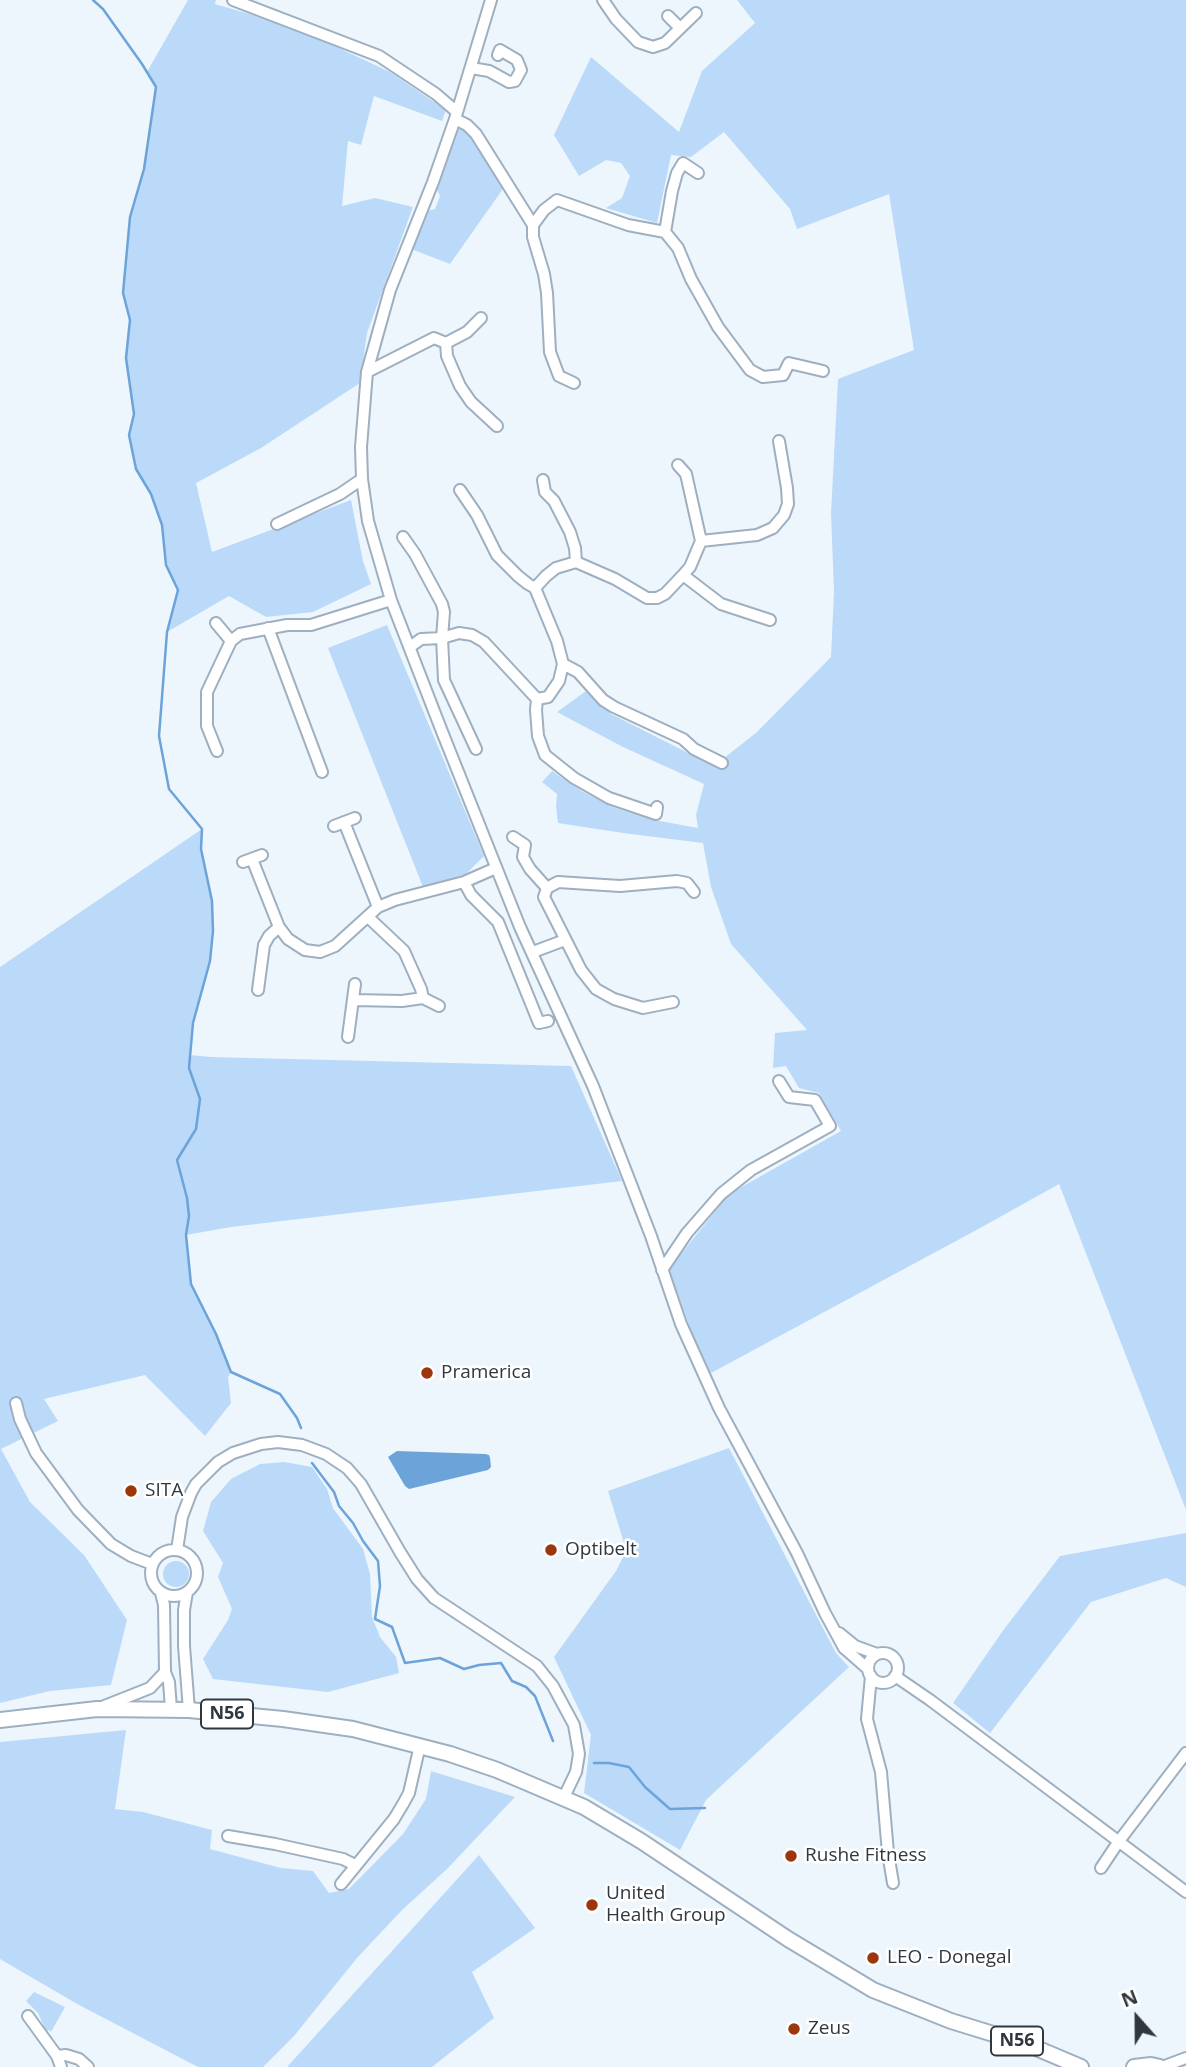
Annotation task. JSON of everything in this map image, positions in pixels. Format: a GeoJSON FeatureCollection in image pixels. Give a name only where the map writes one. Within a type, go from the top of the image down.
{"type":"FeatureCollection","features":[{"type":"Feature","properties":{"kind":"main road","name":"N56"},"geometry":{"type":"LineString","coordinates":[[0,1720],[97,1709],[189,1710],[353,1729],[420,1745],[497,1770],[564,1797],[641,1841],[779,1934],[873,1990],[951,2021],[1028,2045],[1081,2067]]}},
{"type":"Feature","properties":{"kind":"main road"},"geometry":{"type":"LineString","coordinates":[[1134,2067],[1161,2067]]}},
{"type":"Feature","properties":{"kind":"street"},"geometry":{"type":"LineString","coordinates":[[233,0],[379,56],[436,94],[467,125],[486,148],[533,225],[533,237],[546,284],[550,352],[559,376],[574,383]]}},
{"type":"Feature","properties":{"kind":"street"},"geometry":{"type":"LineString","coordinates":[[491,0],[456,116],[390,290],[367,372],[362,421],[362,479],[368,521],[391,600],[496,868],[593,1086],[681,1324],[719,1408],[835,1629],[845,1647],[878,1682],[890,1681],[895,1676],[898,1667],[895,1658],[887,1653],[877,1654],[855,1646],[835,1629]]}},
{"type":"Feature","properties":{"kind":"street"},"geometry":{"type":"LineString","coordinates":[[603,0],[625,30],[646,46],[660,46],[696,13]]}},
{"type":"Feature","properties":{"kind":"street"},"geometry":{"type":"LineString","coordinates":[[668,16],[680,28]]}},
{"type":"Feature","properties":{"kind":"street"},"geometry":{"type":"LineString","coordinates":[[471,68],[489,71],[504,81],[512,82],[519,77],[520,65],[517,60],[500,50],[498,55]]}},
{"type":"Feature","properties":{"kind":"street"},"geometry":{"type":"LineString","coordinates":[[512,82],[512,94]]}},
{"type":"Feature","properties":{"kind":"street"},"geometry":{"type":"LineString","coordinates":[[665,232],[677,173],[683,163],[698,173]]}},
{"type":"Feature","properties":{"kind":"street"},"geometry":{"type":"LineString","coordinates":[[533,225],[544,210],[557,201],[628,225],[665,232],[678,248],[691,279],[718,327],[750,370],[763,377],[783,375],[789,363],[823,371]]}},
{"type":"Feature","properties":{"kind":"street"},"geometry":{"type":"LineString","coordinates":[[446,343],[467,332],[481,318]]}},
{"type":"Feature","properties":{"kind":"street"},"geometry":{"type":"LineString","coordinates":[[367,372],[434,338],[446,343]]}},
{"type":"Feature","properties":{"kind":"street"},"geometry":{"type":"LineString","coordinates":[[446,343],[447,356],[460,386],[496,426]]}},
{"type":"Feature","properties":{"kind":"street"},"geometry":{"type":"LineString","coordinates":[[701,541],[757,535],[773,528],[784,515],[788,504],[787,488],[779,441]]}},
{"type":"Feature","properties":{"kind":"street"},"geometry":{"type":"LineString","coordinates":[[535,588],[556,568],[576,562],[615,579],[647,598],[657,598],[665,594],[690,568],[701,541],[686,474],[678,465]]}},
{"type":"Feature","properties":{"kind":"street"},"geometry":{"type":"LineString","coordinates":[[277,524],[304,504],[340,494],[362,479]]}},
{"type":"Feature","properties":{"kind":"street"},"geometry":{"type":"LineString","coordinates":[[543,480],[545,492],[554,501],[570,532],[576,562]]}},
{"type":"Feature","properties":{"kind":"street"},"geometry":{"type":"LineString","coordinates":[[460,490],[477,515],[497,555],[535,588],[554,632],[563,664],[559,681],[548,697],[537,699]]}},
{"type":"Feature","properties":{"kind":"street"},"geometry":{"type":"LineString","coordinates":[[403,537],[442,604],[444,680],[476,749]]}},
{"type":"Feature","properties":{"kind":"street"},"geometry":{"type":"LineString","coordinates":[[683,575],[721,604],[770,620]]}},
{"type":"Feature","properties":{"kind":"street"},"geometry":{"type":"LineString","coordinates":[[217,751],[207,726],[207,692],[230,642],[240,634],[319,623],[391,600]]}},
{"type":"Feature","properties":{"kind":"street"},"geometry":{"type":"LineString","coordinates":[[216,623],[230,642]]}},
{"type":"Feature","properties":{"kind":"street"},"geometry":{"type":"LineString","coordinates":[[268,628],[322,772]]}},
{"type":"Feature","properties":{"kind":"street"},"geometry":{"type":"LineString","coordinates":[[410,647],[421,639],[459,634],[472,635],[484,642],[537,699],[538,736],[545,755],[574,778],[609,798],[656,814],[657,807]]}},
{"type":"Feature","properties":{"kind":"street"},"geometry":{"type":"LineString","coordinates":[[563,664],[578,672],[603,700],[614,707],[683,739],[694,749],[722,764]]}},
{"type":"Feature","properties":{"kind":"street"},"geometry":{"type":"LineString","coordinates":[[355,818],[339,824],[378,907]]}},
{"type":"Feature","properties":{"kind":"street"},"geometry":{"type":"LineString","coordinates":[[513,837],[525,845],[523,858],[547,887]]}},
{"type":"Feature","properties":{"kind":"street"},"geometry":{"type":"LineString","coordinates":[[252,859],[279,927],[288,939],[305,950],[320,952],[335,946],[378,907],[464,882],[496,868]]}},
{"type":"Feature","properties":{"kind":"street"},"geometry":{"type":"LineString","coordinates":[[673,1002],[643,1008],[614,999],[594,986],[581,970],[544,897],[547,887],[558,882],[636,886],[677,881],[687,883],[694,892]]}},
{"type":"Feature","properties":{"kind":"street"},"geometry":{"type":"LineString","coordinates":[[464,882],[471,895],[498,922],[539,1023],[548,1021]]}},
{"type":"Feature","properties":{"kind":"street"},"geometry":{"type":"LineString","coordinates":[[368,917],[404,951],[421,989],[422,998]]}},
{"type":"Feature","properties":{"kind":"street"},"geometry":{"type":"LineString","coordinates":[[258,990],[264,945],[279,927]]}},
{"type":"Feature","properties":{"kind":"street"},"geometry":{"type":"LineString","coordinates":[[533,953],[565,940]]}},
{"type":"Feature","properties":{"kind":"street"},"geometry":{"type":"LineString","coordinates":[[348,1037],[355,984]]}},
{"type":"Feature","properties":{"kind":"street"},"geometry":{"type":"LineString","coordinates":[[585,996],[594,986]]}},
{"type":"Feature","properties":{"kind":"street"},"geometry":{"type":"LineString","coordinates":[[353,1000],[402,1001],[422,998],[439,1006]]}},
{"type":"Feature","properties":{"kind":"street"},"geometry":{"type":"LineString","coordinates":[[662,1269],[687,1233],[721,1194],[751,1170],[831,1126],[815,1100],[789,1097],[779,1082]]}},
{"type":"Feature","properties":{"kind":"street"},"geometry":{"type":"LineString","coordinates":[[16,1403],[20,1419],[36,1453],[78,1510],[111,1544],[152,1564]]}},
{"type":"Feature","properties":{"kind":"street"},"geometry":{"type":"LineString","coordinates":[[177,1550],[182,1517],[191,1493],[196,1484],[218,1462],[252,1446],[278,1442],[302,1445],[326,1454],[347,1468],[361,1484],[417,1579],[434,1598],[523,1656],[537,1667],[553,1686],[573,1725],[579,1754],[576,1772],[564,1797]]}},
{"type":"Feature","properties":{"kind":"street"},"geometry":{"type":"LineString","coordinates":[[170,1709],[169,1682],[165,1672],[164,1605],[160,1592],[151,1580],[152,1564],[162,1553],[177,1550],[190,1557],[197,1570],[196,1580],[187,1592],[184,1610],[189,1710]]}},
{"type":"Feature","properties":{"kind":"street"},"geometry":{"type":"LineString","coordinates":[[160,1592],[174,1597],[187,1592]]}},
{"type":"Feature","properties":{"kind":"street"},"geometry":{"type":"LineString","coordinates":[[877,1654],[870,1660],[867,1719],[881,1772],[893,1883]]}},
{"type":"Feature","properties":{"kind":"street"},"geometry":{"type":"LineString","coordinates":[[97,1709],[150,1688],[165,1672]]}},
{"type":"Feature","properties":{"kind":"street"},"geometry":{"type":"LineString","coordinates":[[895,1676],[1186,1892]]}},
{"type":"Feature","properties":{"kind":"street"},"geometry":{"type":"LineString","coordinates":[[869,1699],[883,1683]]}},
{"type":"Feature","properties":{"kind":"street"},"geometry":{"type":"LineString","coordinates":[[341,1884],[403,1804],[409,1793],[420,1745]]}},
{"type":"Feature","properties":{"kind":"street"},"geometry":{"type":"LineString","coordinates":[[1101,1868],[1186,1753]]}},
{"type":"Feature","properties":{"kind":"street"},"geometry":{"type":"LineString","coordinates":[[228,1836],[323,1854],[355,1865]]}},
{"type":"Feature","properties":{"kind":"street"},"geometry":{"type":"LineString","coordinates":[[29,2016],[59,2061],[66,2055],[79,2059],[88,2067]]}},
{"type":"Feature","properties":{"kind":"street"},"geometry":{"type":"LineString","coordinates":[[1161,2067],[1186,2058]]}},
{"type":"Feature","properties":{"kind":"shaded area"},"geometry":{"type":"Polygon","coordinates":[[[188,0],[216,0],[215,4],[330,44],[390,72],[446,110],[442,121],[374,96],[361,145],[348,141],[342,206],[375,198],[413,207],[367,333],[360,383],[261,448],[196,483],[212,552],[351,500],[363,561],[371,584],[313,612],[266,617],[229,596],[167,632],[177,590],[166,565],[162,525],[151,494],[136,469],[129,435],[134,414],[126,358],[130,320],[123,293],[130,217],[144,169],[156,87],[147,72],[188,0]]]}},
{"type":"Feature","properties":{"kind":"shaded area"},"geometry":{"type":"Polygon","coordinates":[[[737,0],[1186,0],[1186,1510],[1059,1184],[711,1373],[692,1333],[669,1269],[729,1194],[841,1131],[819,1093],[799,1088],[786,1066],[773,1068],[775,1033],[807,1030],[731,944],[711,887],[703,843],[558,823],[557,794],[542,782],[552,771],[583,792],[615,808],[649,819],[698,828],[696,815],[704,784],[623,747],[557,712],[586,691],[611,714],[714,766],[757,732],[831,657],[834,591],[831,513],[838,379],[914,350],[889,194],[797,229],[790,209],[724,132],[691,157],[671,155],[657,223],[606,208],[622,198],[630,176],[621,163],[606,160],[579,176],[554,135],[591,57],[679,132],[702,71],[755,23],[737,0]]]}},
{"type":"Feature","properties":{"kind":"shaded area"},"geometry":{"type":"Polygon","coordinates":[[[457,127],[461,127],[480,143],[505,186],[450,264],[411,249],[427,211],[435,209],[440,196],[436,188],[457,127]]]}},
{"type":"Feature","properties":{"kind":"shaded area"},"geometry":{"type":"Polygon","coordinates":[[[387,625],[484,856],[466,874],[423,887],[328,648],[387,625]]]}},
{"type":"Feature","properties":{"kind":"shaded area"},"geometry":{"type":"Polygon","coordinates":[[[202,829],[201,849],[212,901],[213,931],[210,961],[193,1023],[190,1055],[571,1066],[622,1181],[231,1227],[186,1235],[191,1284],[231,1372],[228,1377],[231,1403],[205,1436],[145,1375],[44,1399],[58,1421],[1,1449],[30,1502],[84,1555],[127,1620],[111,1685],[50,1691],[0,1703],[0,967],[202,829]]]}},
{"type":"Feature","properties":{"kind":"shaded area"},"geometry":{"type":"Polygon","coordinates":[[[729,1448],[836,1653],[849,1667],[706,1800],[680,1850],[584,1793],[591,1735],[554,1657],[616,1571],[623,1557],[624,1543],[608,1491],[729,1448]]]}},
{"type":"Feature","properties":{"kind":"shaded area"},"geometry":{"type":"Polygon","coordinates":[[[284,1462],[312,1467],[327,1489],[333,1508],[363,1549],[370,1574],[372,1617],[380,1637],[396,1657],[399,1673],[328,1692],[213,1679],[203,1659],[232,1609],[218,1577],[223,1563],[203,1531],[211,1502],[231,1479],[260,1464],[284,1462]]]}},
{"type":"Feature","properties":{"kind":"shaded area"},"geometry":{"type":"Polygon","coordinates":[[[1186,1533],[1186,1587],[1166,1578],[1091,1602],[990,1733],[953,1703],[1002,1632],[1060,1556],[1186,1533]]]}},
{"type":"Feature","properties":{"kind":"shaded area"},"geometry":{"type":"Polygon","coordinates":[[[176,1561],[185,1565],[189,1574],[185,1583],[176,1587],[167,1583],[163,1574],[167,1565],[176,1561]]]}},
{"type":"Feature","properties":{"kind":"shaded area"},"geometry":{"type":"Polygon","coordinates":[[[126,1730],[115,1809],[143,1812],[212,1830],[210,1849],[281,1868],[313,1871],[329,1893],[349,1889],[403,1834],[426,1799],[431,1771],[515,1797],[357,1958],[294,2036],[263,2067],[198,2067],[79,2005],[0,1959],[0,1742],[126,1730]]]}},
{"type":"Feature","properties":{"kind":"shaded area"},"geometry":{"type":"Polygon","coordinates":[[[479,1855],[535,1928],[472,1972],[494,2018],[432,2067],[287,2067],[479,1855]]]}},
{"type":"Feature","properties":{"kind":"shaded area"},"geometry":{"type":"Polygon","coordinates":[[[34,1992],[65,2007],[51,2032],[46,2031],[38,2013],[26,2001],[34,1992]]]}},
{"type":"Feature","properties":{"kind":"water"},"geometry":{"type":"Polygon","coordinates":[[[397,1451],[485,1454],[489,1455],[491,1467],[488,1470],[409,1489],[388,1457],[397,1451]]]}},
{"type":"Feature","properties":{"kind":"waterway"},"geometry":{"type":"LineString","coordinates":[[93,0],[103,9],[156,87],[144,169],[130,217],[123,293],[130,320],[126,358],[134,414],[129,435],[136,469],[151,494],[162,525],[166,565],[178,590],[167,632],[159,736],[169,789],[202,829],[201,849],[212,901],[210,961],[193,1023],[189,1068],[200,1099],[196,1129],[177,1160],[187,1198],[189,1216],[186,1235],[191,1284],[231,1372],[280,1394],[301,1428]]}},
{"type":"Feature","properties":{"kind":"waterway"},"geometry":{"type":"LineString","coordinates":[[312,1463],[378,1561],[380,1586],[375,1619],[392,1627],[405,1663],[440,1658],[464,1669],[501,1663],[512,1681],[526,1687],[535,1696],[553,1741]]}},
{"type":"Feature","properties":{"kind":"waterway"},"geometry":{"type":"LineString","coordinates":[[594,1763],[629,1767],[645,1787],[670,1809],[705,1808]]}},
{"type":"Feature","properties":{"kind":"place","name":"Pramerica"},"geometry":{"type":"Point","coordinates":[427,1373]}},
{"type":"Feature","properties":{"kind":"place","name":"SITA"},"geometry":{"type":"Point","coordinates":[131,1491]}},
{"type":"Feature","properties":{"kind":"place","name":"Optibelt"},"geometry":{"type":"Point","coordinates":[551,1550]}},
{"type":"Feature","properties":{"kind":"place","name":"Rushe Fitness"},"geometry":{"type":"Point","coordinates":[791,1856]}},
{"type":"Feature","properties":{"kind":"place","name":"United Health Group"},"geometry":{"type":"Point","coordinates":[592,1905]}},
{"type":"Feature","properties":{"kind":"place","name":"LEO - Donegal"},"geometry":{"type":"Point","coordinates":[873,1958]}},
{"type":"Feature","properties":{"kind":"place","name":"Zeus"},"geometry":{"type":"Point","coordinates":[794,2029]}}]}
